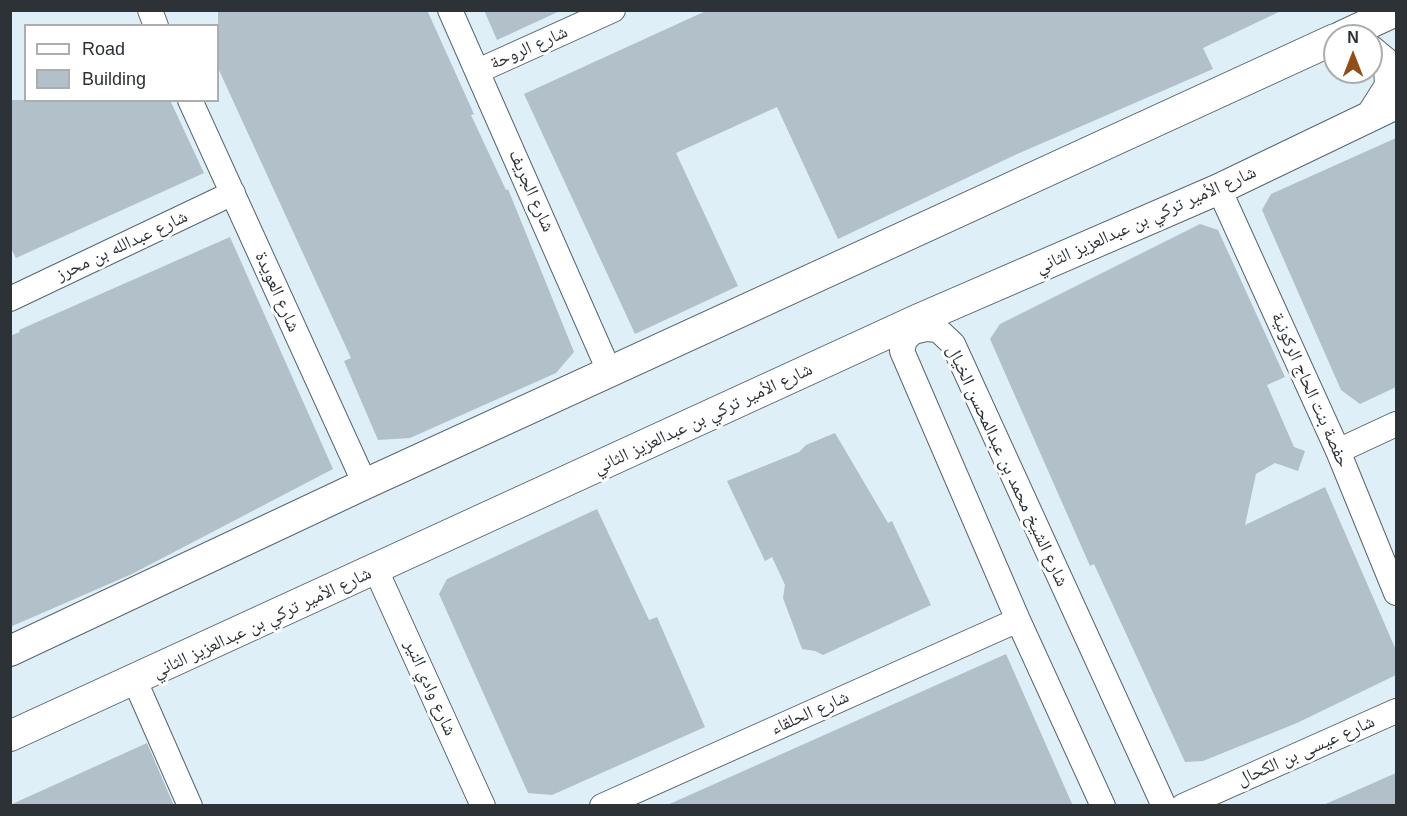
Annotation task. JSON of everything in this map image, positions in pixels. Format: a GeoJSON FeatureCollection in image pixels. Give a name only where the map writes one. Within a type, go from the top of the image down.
{"type":"FeatureCollection","features":[{"type":"Feature","properties":{"kind":"street","name":"شارع الجريف"},"geometry":{"type":"LineString","coordinates":[[450,10],[610,373]]}},
{"type":"Feature","properties":{"kind":"street","name":"شارع الروحة"},"geometry":{"type":"LineString","coordinates":[[478,71],[613,10]]}},
{"type":"Feature","properties":{"kind":"street"},"geometry":{"type":"LineString","coordinates":[[1362,24],[1379,14]]}},
{"type":"Feature","properties":{"kind":"street"},"geometry":{"type":"LineString","coordinates":[[10,651],[364,484],[1323,45]]}},
{"type":"Feature","properties":{"kind":"street"},"geometry":{"type":"LineString","coordinates":[[1383,61],[1389,66],[1390,86],[1384,110]]}},
{"type":"Feature","properties":{"kind":"street","name":"شارع العويدة"},"geometry":{"type":"LineString","coordinates":[[191,102],[364,484]]}},
{"type":"Feature","properties":{"kind":"street","name":"شارع الأمير تركي بن عبدالعزيز الثاني"},"geometry":{"type":"LineString","coordinates":[[10,736],[135,681],[919,319],[1219,189],[1384,110]]}},
{"type":"Feature","properties":{"kind":"street","name":"حفصة بنت الحاج الركونية"},"geometry":{"type":"LineString","coordinates":[[1219,189],[1338,451],[1396,593]]}},
{"type":"Feature","properties":{"kind":"street","name":"شارع عبدالله بن محرز"},"geometry":{"type":"LineString","coordinates":[[10,298],[232,194]]}},
{"type":"Feature","properties":{"kind":"street","name":"شارع الشيخ محمد بن عبدالمحسن الخيال"},"geometry":{"type":"LineString","coordinates":[[1104,806],[1018,620],[902,351],[905,340],[913,332],[926,328],[938,330],[953,344],[1164,806]]}},
{"type":"Feature","properties":{"kind":"street"},"geometry":{"type":"LineString","coordinates":[[1338,451],[1396,424]]}},
{"type":"Feature","properties":{"kind":"street","name":"شارع وادي النير"},"geometry":{"type":"LineString","coordinates":[[376,570],[483,806]]}},
{"type":"Feature","properties":{"kind":"street","name":"شارع الحلقاء"},"geometry":{"type":"LineString","coordinates":[[602,806],[1018,620]]}},
{"type":"Feature","properties":{"kind":"street"},"geometry":{"type":"LineString","coordinates":[[135,681],[190,806]]}},
{"type":"Feature","properties":{"kind":"street","name":"شارع عيسى بن الكحال"},"geometry":{"type":"LineString","coordinates":[[1183,806],[1396,711]]}},
{"type":"Feature","properties":{"kind":"building"},"geometry":{"type":"Polygon","coordinates":[[[218,10],[427,10],[474,114],[471,115],[506,190],[508,189],[574,352],[556,373],[410,438],[378,440],[344,361],[351,358],[219,70],[218,10]]]}},
{"type":"Feature","properties":{"kind":"building"},"geometry":{"type":"Polygon","coordinates":[[[484,10],[562,10],[497,40],[484,10]]]}},
{"type":"Feature","properties":{"kind":"building"},"geometry":{"type":"Polygon","coordinates":[[[708,10],[1283,10],[1203,48],[1213,69],[1015,155],[838,239],[777,107],[676,153],[738,286],[635,334],[524,94],[708,10]]]}},
{"type":"Feature","properties":{"kind":"building"},"geometry":{"type":"Polygon","coordinates":[[[10,100],[24,100],[24,102],[171,102],[204,173],[16,258],[10,246],[10,100]]]}},
{"type":"Feature","properties":{"kind":"building"},"geometry":{"type":"Polygon","coordinates":[[[1396,138],[1396,387],[1360,404],[1341,390],[1262,210],[1271,194],[1396,138]]]}},
{"type":"Feature","properties":{"kind":"building"},"geometry":{"type":"Polygon","coordinates":[[[1200,224],[1218,230],[1285,377],[1267,385],[1294,447],[1305,451],[1298,471],[1275,463],[1256,474],[1245,525],[1325,487],[1396,650],[1396,675],[1297,723],[1203,761],[1185,762],[1094,564],[1090,566],[990,339],[1000,324],[1200,224]]]}},
{"type":"Feature","properties":{"kind":"building"},"geometry":{"type":"Polygon","coordinates":[[[230,237],[333,469],[132,574],[10,627],[10,336],[230,237]]]}},
{"type":"Feature","properties":{"kind":"building"},"geometry":{"type":"Polygon","coordinates":[[[835,433],[888,523],[892,521],[931,605],[823,655],[802,649],[783,598],[785,585],[772,557],[765,561],[727,481],[799,452],[806,445],[835,433]]]}},
{"type":"Feature","properties":{"kind":"building"},"geometry":{"type":"Polygon","coordinates":[[[597,509],[649,620],[657,617],[705,727],[552,795],[528,793],[439,594],[447,579],[597,509]]]}},
{"type":"Feature","properties":{"kind":"building"},"geometry":{"type":"Polygon","coordinates":[[[1006,654],[1073,806],[665,806],[1006,654]]]}},
{"type":"Feature","properties":{"kind":"building"},"geometry":{"type":"Polygon","coordinates":[[[147,743],[174,806],[10,806],[10,805],[147,743]]]}},
{"type":"Feature","properties":{"kind":"building"},"geometry":{"type":"Polygon","coordinates":[[[1396,773],[1396,806],[1321,806],[1396,773]]]}}]}
